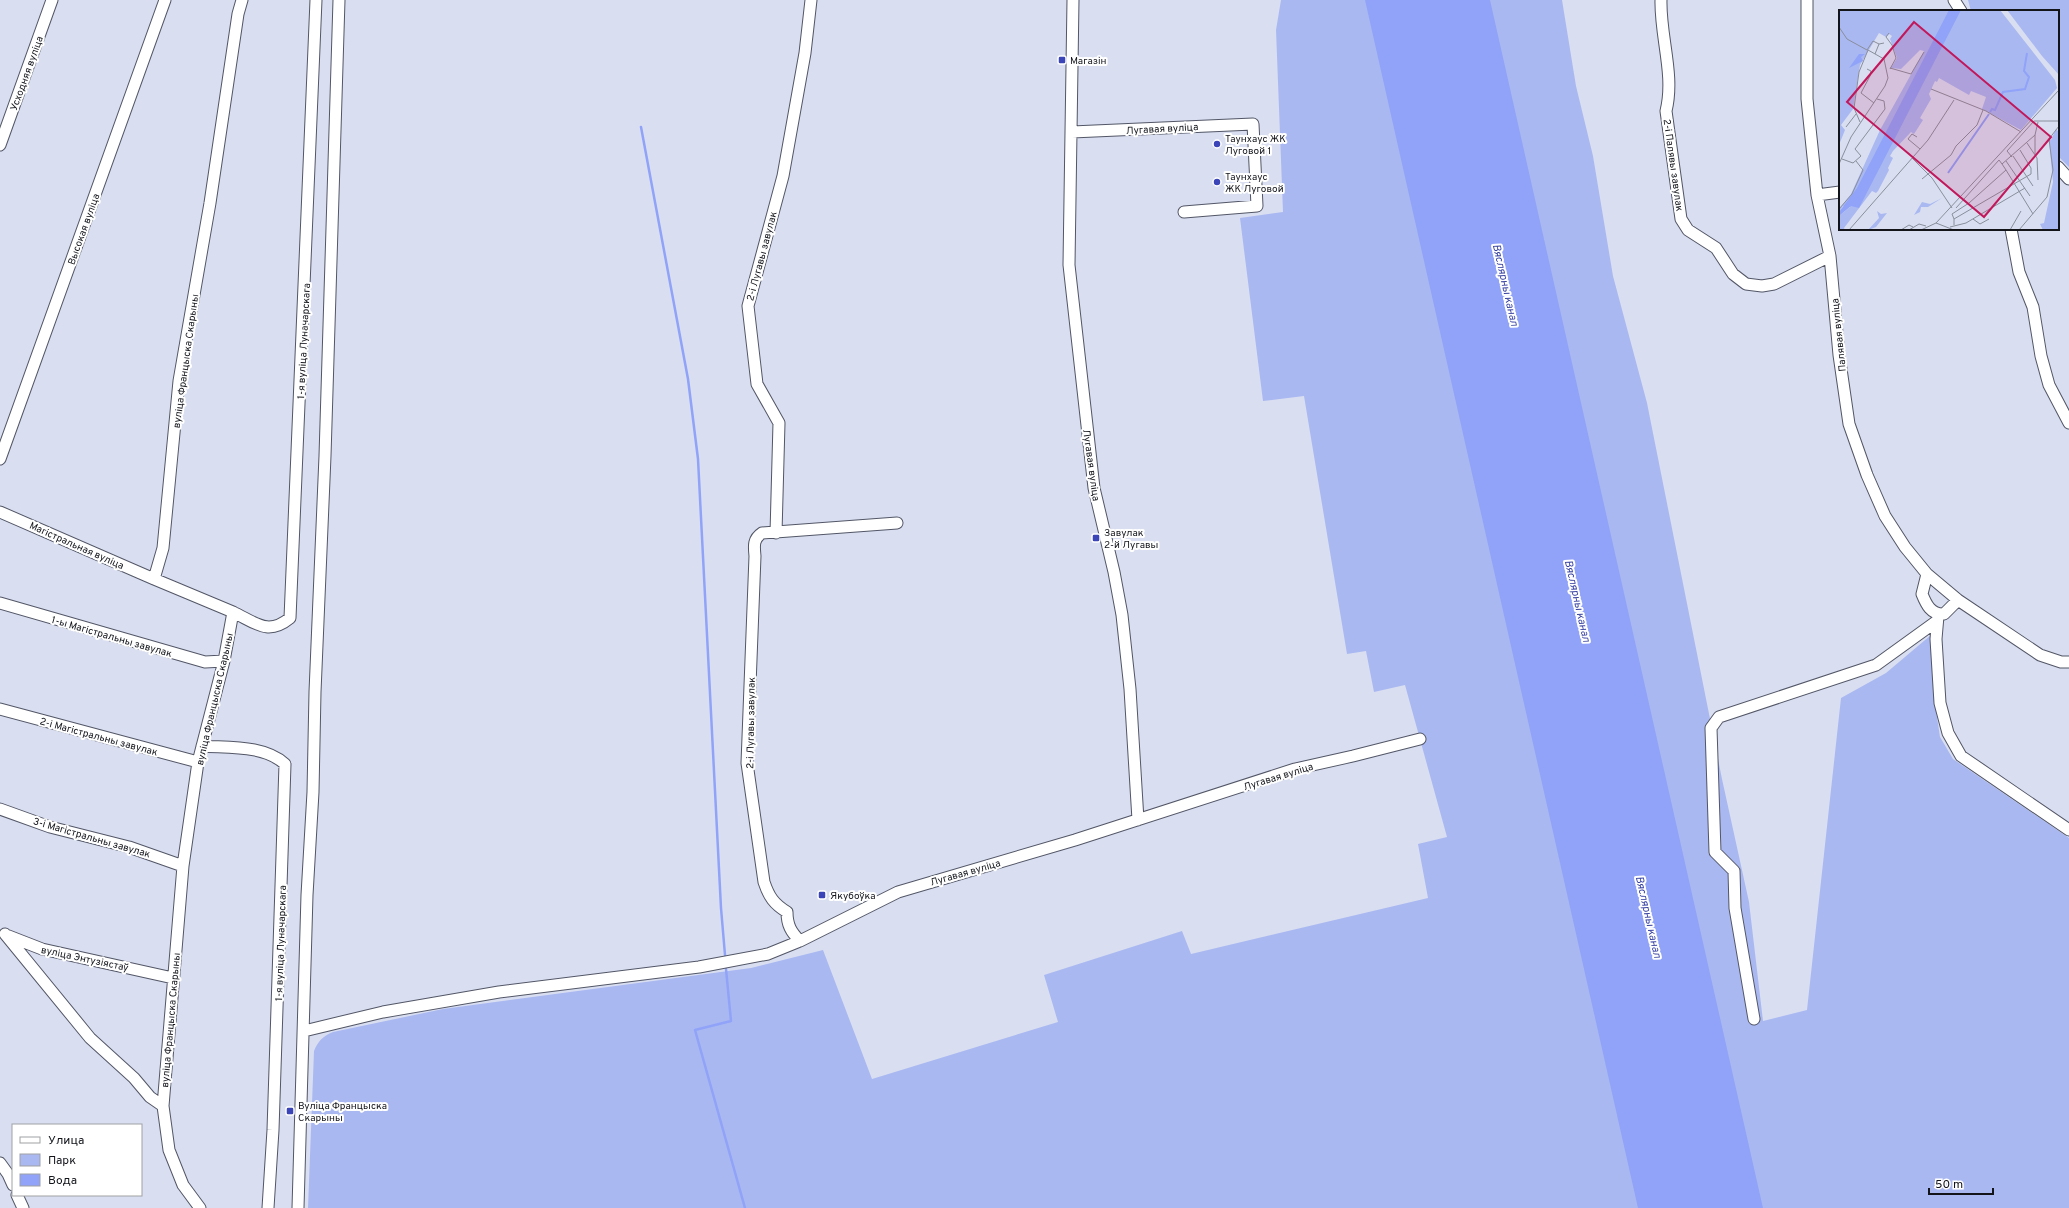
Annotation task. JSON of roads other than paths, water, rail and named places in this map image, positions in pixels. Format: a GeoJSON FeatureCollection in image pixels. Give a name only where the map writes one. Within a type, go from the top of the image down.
{"type":"FeatureCollection","features":[{"type":"Feature","properties":{"kind":"street","name":"Усходняя вуліца"},"geometry":{"type":"LineString","coordinates":[[0,145],[52,0]]}},
{"type":"Feature","properties":{"kind":"street","name":"Высокая вуліца"},"geometry":{"type":"LineString","coordinates":[[0,459],[165,0]]}},
{"type":"Feature","properties":{"kind":"street","name":"вуліца Францыска Скарыны"},"geometry":{"type":"LineString","coordinates":[[154,579],[163,548],[179,381],[210,203],[238,14],[242,0]]}},
{"type":"Feature","properties":{"kind":"street","name":"1-я вуліца Луначарскага"},"geometry":{"type":"LineString","coordinates":[[233,612],[270,629],[281,626],[290,618],[307,251],[316,0]]}},
{"type":"Feature","properties":{"kind":"street"},"geometry":{"type":"LineString","coordinates":[[298,1208],[307,895],[313,792],[315,692],[325,456],[339,0]]}},
{"type":"Feature","properties":{"kind":"street","name":"2-і Лугавы завулак"},"geometry":{"type":"LineString","coordinates":[[776,533],[779,423],[757,384],[748,306],[783,176],[805,53],[811,0]]}},
{"type":"Feature","properties":{"kind":"street","name":"Лугавая вуліца"},"geometry":{"type":"LineString","coordinates":[[1073,0],[1069,265],[1094,488],[1114,572],[1122,616],[1130,689],[1138,820]]}},
{"type":"Feature","properties":{"kind":"street","name":"2-і Палявы завулак"},"geometry":{"type":"LineString","coordinates":[[1661,0],[1660,19],[1671,94],[1666,111],[1674,178],[1681,220],[1698,238],[1716,248],[1733,274],[1746,284],[1762,286],[1774,284],[1830,256]]}},
{"type":"Feature","properties":{"kind":"street","name":"Палявая вуліца"},"geometry":{"type":"LineString","coordinates":[[1807,0],[1807,99],[1817,195],[1830,256],[1839,354],[1849,424],[1867,475],[1885,516],[1905,547],[1927,574],[1958,600],[2040,655],[2061,662],[2069,662]]}},
{"type":"Feature","properties":{"kind":"street"},"geometry":{"type":"LineString","coordinates":[[1954,0],[1961,10]]}},
{"type":"Feature","properties":{"kind":"street","name":"Лугавая вуліца"},"geometry":{"type":"LineString","coordinates":[[1072,132],[1253,124],[1257,206],[1184,212]]}},
{"type":"Feature","properties":{"kind":"street"},"geometry":{"type":"LineString","coordinates":[[2059,168],[2069,179]]}},
{"type":"Feature","properties":{"kind":"street"},"geometry":{"type":"LineString","coordinates":[[1817,195],[1839,192]]}},
{"type":"Feature","properties":{"kind":"street"},"geometry":{"type":"LineString","coordinates":[[2011,230],[2019,272],[2033,307],[2041,356],[2049,385],[2069,423]]}},
{"type":"Feature","properties":{"kind":"street","name":"Магістральная вуліца"},"geometry":{"type":"LineString","coordinates":[[0,512],[154,579]]}},
{"type":"Feature","properties":{"kind":"street","name":"2-і Лугавы завулак"},"geometry":{"type":"LineString","coordinates":[[800,940],[792,932],[787,922],[787,912],[774,904],[768,895],[764,882],[748,763],[756,556],[754,543],[757,536],[762,533],[897,523]]}},
{"type":"Feature","properties":{"kind":"street"},"geometry":{"type":"LineString","coordinates":[[1927,574],[1922,594],[1931,611],[1938,618],[1940,703],[1948,733],[1961,756],[2069,830]]}},
{"type":"Feature","properties":{"kind":"street"},"geometry":{"type":"LineString","coordinates":[[154,579],[233,612]]}},
{"type":"Feature","properties":{"kind":"street"},"geometry":{"type":"LineString","coordinates":[[1754,1019],[1735,908],[1734,870],[1715,852],[1711,728],[1719,717],[1876,665],[1944,614],[1958,600]]}},
{"type":"Feature","properties":{"kind":"street","name":"1-ы Магістральны завулак"},"geometry":{"type":"LineString","coordinates":[[0,603],[205,662],[224,661]]}},
{"type":"Feature","properties":{"kind":"street","name":"вуліца Францыска Скарыны"},"geometry":{"type":"LineString","coordinates":[[200,1208],[183,1185],[169,1150],[163,1106],[172,978],[183,866],[198,762],[224,661],[233,612]]}},
{"type":"Feature","properties":{"kind":"street","name":"2-і Магістральны завулак"},"geometry":{"type":"LineString","coordinates":[[0,710],[198,762]]}},
{"type":"Feature","properties":{"kind":"street","name":"Лугавая вуліца"},"geometry":{"type":"LineString","coordinates":[[304,1031],[383,1012],[498,992],[700,967],[768,954],[898,892],[1075,840],[1295,769],[1420,739]]}},
{"type":"Feature","properties":{"kind":"street","name":"1-я вуліца Луначарскага"},"geometry":{"type":"LineString","coordinates":[[202,746],[260,751],[276,756],[284,764],[274,1114],[268,1208]]}},
{"type":"Feature","properties":{"kind":"street","name":"3-і Магістральны завулак"},"geometry":{"type":"LineString","coordinates":[[0,809],[50,827],[129,846],[183,866]]}},
{"type":"Feature","properties":{"kind":"street"},"geometry":{"type":"LineString","coordinates":[[2,933],[90,1038],[134,1078],[150,1097],[163,1106]]}},
{"type":"Feature","properties":{"kind":"street","name":"вуліца Энтузіястаў"},"geometry":{"type":"LineString","coordinates":[[2,933],[42,949],[172,978]]}},
{"type":"Feature","properties":{"kind":"street"},"geometry":{"type":"LineString","coordinates":[[0,1163],[12,1183]]}},
{"type":"Feature","properties":{"kind":"street"},"geometry":{"type":"LineString","coordinates":[[17,1196],[23,1208]]}},
{"type":"Feature","properties":{"kind":"water","name":"Вяслярны канал"},"geometry":{"type":"Polygon","coordinates":[[[1365,0],[1490,0],[1763,1208],[1638,1208],[1365,0]]]}},
{"type":"Feature","properties":{"kind":"waterway"},"geometry":{"type":"LineString","coordinates":[[641,127],[688,379],[698,459],[721,908],[725,955]]}},
{"type":"Feature","properties":{"kind":"waterway"},"geometry":{"type":"LineString","coordinates":[[726,969],[731,1021],[695,1030],[745,1208]]}},
{"type":"Feature","properties":{"kind":"place","name":"Магазін"},"geometry":{"type":"Point","coordinates":[1062,60]}},
{"type":"Feature","properties":{"kind":"place","name":"Таунхаус ЖК Луговой 1"},"geometry":{"type":"Point","coordinates":[1217,144]}},
{"type":"Feature","properties":{"kind":"place","name":"Таунхаус ЖК Луговой"},"geometry":{"type":"Point","coordinates":[1217,182]}},
{"type":"Feature","properties":{"kind":"place","name":"Завулак 2-й Лугавы"},"geometry":{"type":"Point","coordinates":[1096,538]}},
{"type":"Feature","properties":{"kind":"place","name":"Якубоўка"},"geometry":{"type":"Point","coordinates":[822,895]}},
{"type":"Feature","properties":{"kind":"place","name":"Вуліца Францыска Скарыны"},"geometry":{"type":"Point","coordinates":[290,1111]}}]}
